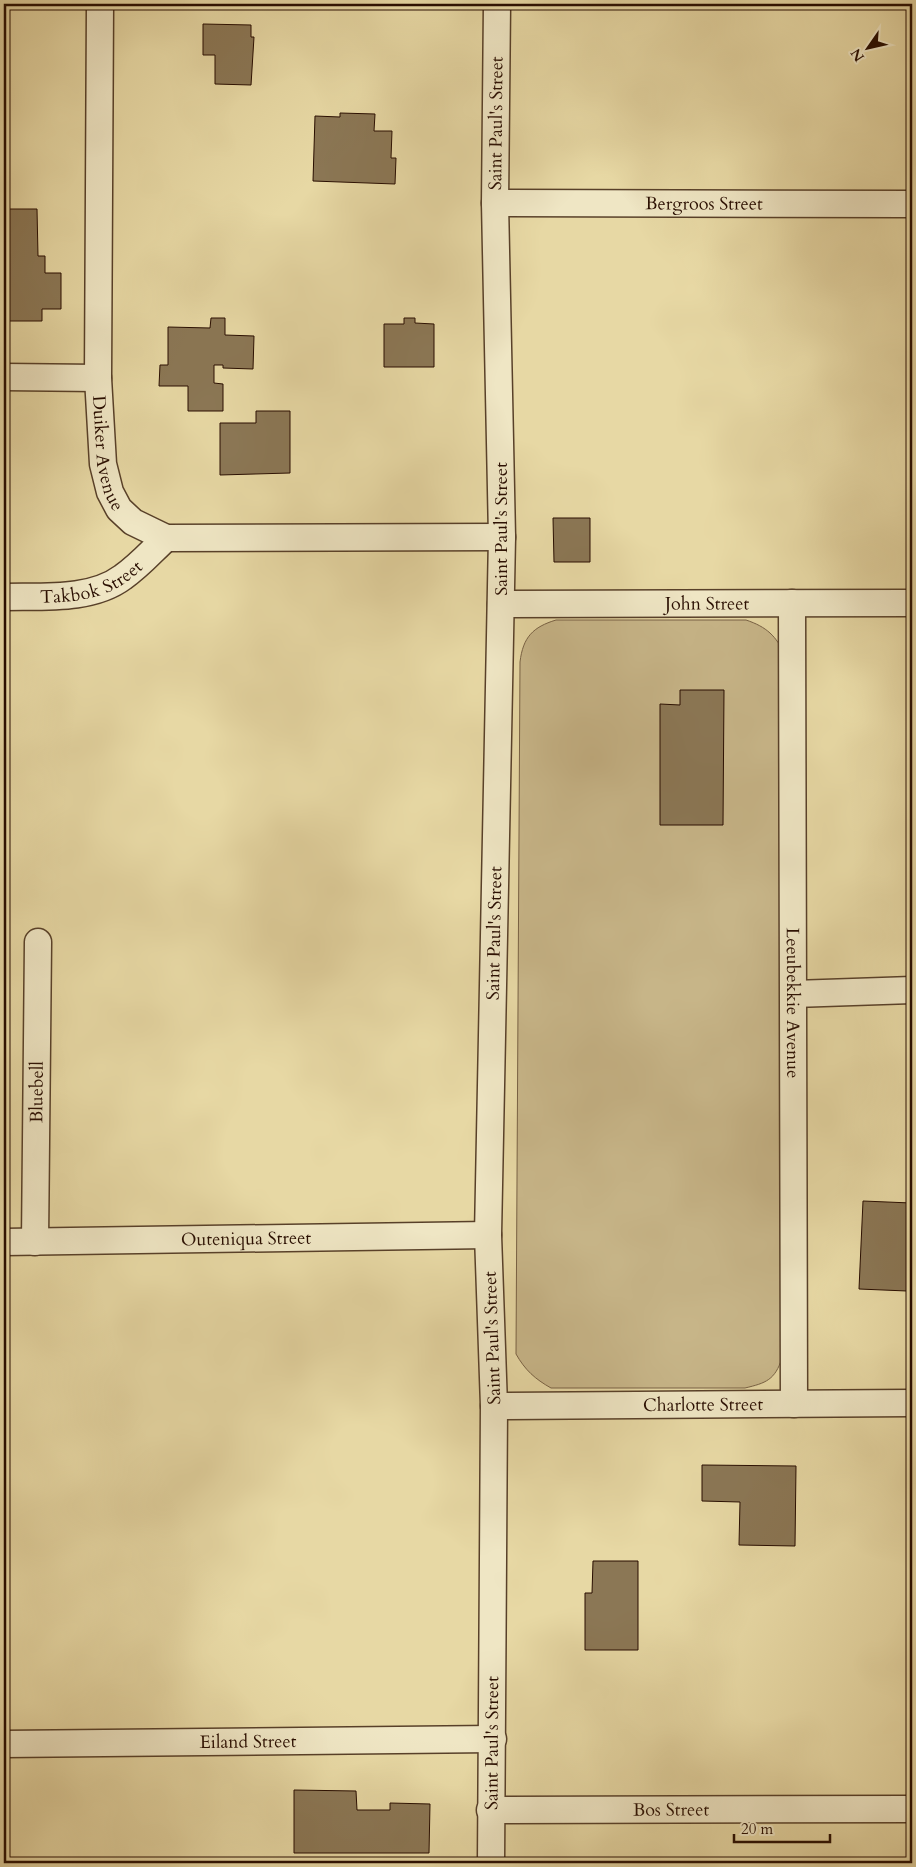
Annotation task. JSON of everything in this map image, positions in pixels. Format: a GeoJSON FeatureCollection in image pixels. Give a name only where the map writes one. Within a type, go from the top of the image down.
{"type":"FeatureCollection","features":[{"type":"Feature","properties":{"kind":"street","name":"Duiker Avenue"},"geometry":{"type":"LineString","coordinates":[[100,4],[98,378],[103,464],[110,492],[119,509],[134,522],[166,538],[502,537]]}},
{"type":"Feature","properties":{"kind":"street","name":"Saint Paul's Street"},"geometry":{"type":"LineString","coordinates":[[491,1863],[494,1406],[488,1235],[502,537],[495,203],[497,4]]}},
{"type":"Feature","properties":{"kind":"street","name":"Bergroos Street"},"geometry":{"type":"LineString","coordinates":[[495,203],[912,204]]}},
{"type":"Feature","properties":{"kind":"street"},"geometry":{"type":"LineString","coordinates":[[4,377],[98,378]]}},
{"type":"Feature","properties":{"kind":"street","name":"Takbok Street"},"geometry":{"type":"LineString","coordinates":[[4,597],[63,595],[101,590],[123,577],[166,538]]}},
{"type":"Feature","properties":{"kind":"street","name":"Leeubekkie Avenue"},"geometry":{"type":"LineString","coordinates":[[792,603],[794,1404]]}},
{"type":"Feature","properties":{"kind":"street","name":"John Street"},"geometry":{"type":"LineString","coordinates":[[501,604],[912,603]]}},
{"type":"Feature","properties":{"kind":"street","name":"Bluebell"},"geometry":{"type":"LineString","coordinates":[[35,1242],[38,942]]}},
{"type":"Feature","properties":{"kind":"street"},"geometry":{"type":"LineString","coordinates":[[794,994],[912,990]]}},
{"type":"Feature","properties":{"kind":"street","name":"Outeniqua Street"},"geometry":{"type":"LineString","coordinates":[[4,1242],[488,1235]]}},
{"type":"Feature","properties":{"kind":"street","name":"Charlotte Street"},"geometry":{"type":"LineString","coordinates":[[494,1406],[912,1403]]}},
{"type":"Feature","properties":{"kind":"street","name":"Eiland Street"},"geometry":{"type":"LineString","coordinates":[[4,1744],[493,1739]]}},
{"type":"Feature","properties":{"kind":"street","name":"Bos Street"},"geometry":{"type":"LineString","coordinates":[[490,1810],[912,1809]]}},
{"type":"Feature","properties":{"kind":"shaded area"},"geometry":{"type":"Polygon","coordinates":[[[556,620],[746,620],[770,633],[778,642],[785,655],[782,1358],[773,1376],[764,1382],[745,1388],[551,1388],[531,1374],[516,1354],[520,662],[521,653],[530,634],[541,626],[556,620]]]}},
{"type":"Feature","properties":{"kind":"building"},"geometry":{"type":"Polygon","coordinates":[[[203,24],[251,25],[251,37],[254,37],[251,85],[215,84],[215,55],[203,55],[203,24]]]}},
{"type":"Feature","properties":{"kind":"building"},"geometry":{"type":"Polygon","coordinates":[[[340,113],[375,114],[374,131],[392,131],[391,158],[396,158],[395,184],[313,181],[315,116],[340,117],[340,113]]]}},
{"type":"Feature","properties":{"kind":"building"},"geometry":{"type":"Polygon","coordinates":[[[4,209],[37,209],[38,256],[45,256],[45,273],[61,273],[61,309],[42,309],[42,321],[4,321],[4,209]]]}},
{"type":"Feature","properties":{"kind":"building"},"geometry":{"type":"Polygon","coordinates":[[[211,318],[225,318],[225,335],[254,336],[253,369],[223,368],[223,365],[214,365],[214,383],[223,384],[223,411],[188,411],[188,386],[159,386],[160,365],[168,365],[168,327],[210,328],[211,318]]]}},
{"type":"Feature","properties":{"kind":"building"},"geometry":{"type":"Polygon","coordinates":[[[404,318],[415,318],[415,323],[434,324],[434,367],[384,367],[384,324],[404,324],[404,318]]]}},
{"type":"Feature","properties":{"kind":"building"},"geometry":{"type":"Polygon","coordinates":[[[256,411],[290,411],[290,473],[220,475],[220,423],[256,423],[256,411]]]}},
{"type":"Feature","properties":{"kind":"building"},"geometry":{"type":"Polygon","coordinates":[[[553,518],[590,518],[590,562],[554,562],[553,518]]]}},
{"type":"Feature","properties":{"kind":"building"},"geometry":{"type":"Polygon","coordinates":[[[680,690],[724,690],[723,825],[660,825],[660,704],[680,705],[680,690]]]}},
{"type":"Feature","properties":{"kind":"building"},"geometry":{"type":"Polygon","coordinates":[[[863,1201],[911,1203],[909,1238],[912,1238],[912,1263],[908,1263],[907,1291],[859,1289],[863,1201]]]}},
{"type":"Feature","properties":{"kind":"building"},"geometry":{"type":"Polygon","coordinates":[[[702,1465],[796,1466],[795,1546],[739,1545],[740,1502],[702,1501],[702,1465]]]}},
{"type":"Feature","properties":{"kind":"building"},"geometry":{"type":"Polygon","coordinates":[[[593,1561],[638,1561],[638,1650],[585,1650],[585,1593],[592,1593],[593,1561]]]}},
{"type":"Feature","properties":{"kind":"building"},"geometry":{"type":"Polygon","coordinates":[[[294,1790],[356,1791],[357,1810],[390,1810],[390,1803],[430,1804],[429,1853],[294,1853],[294,1790]]]}}]}
